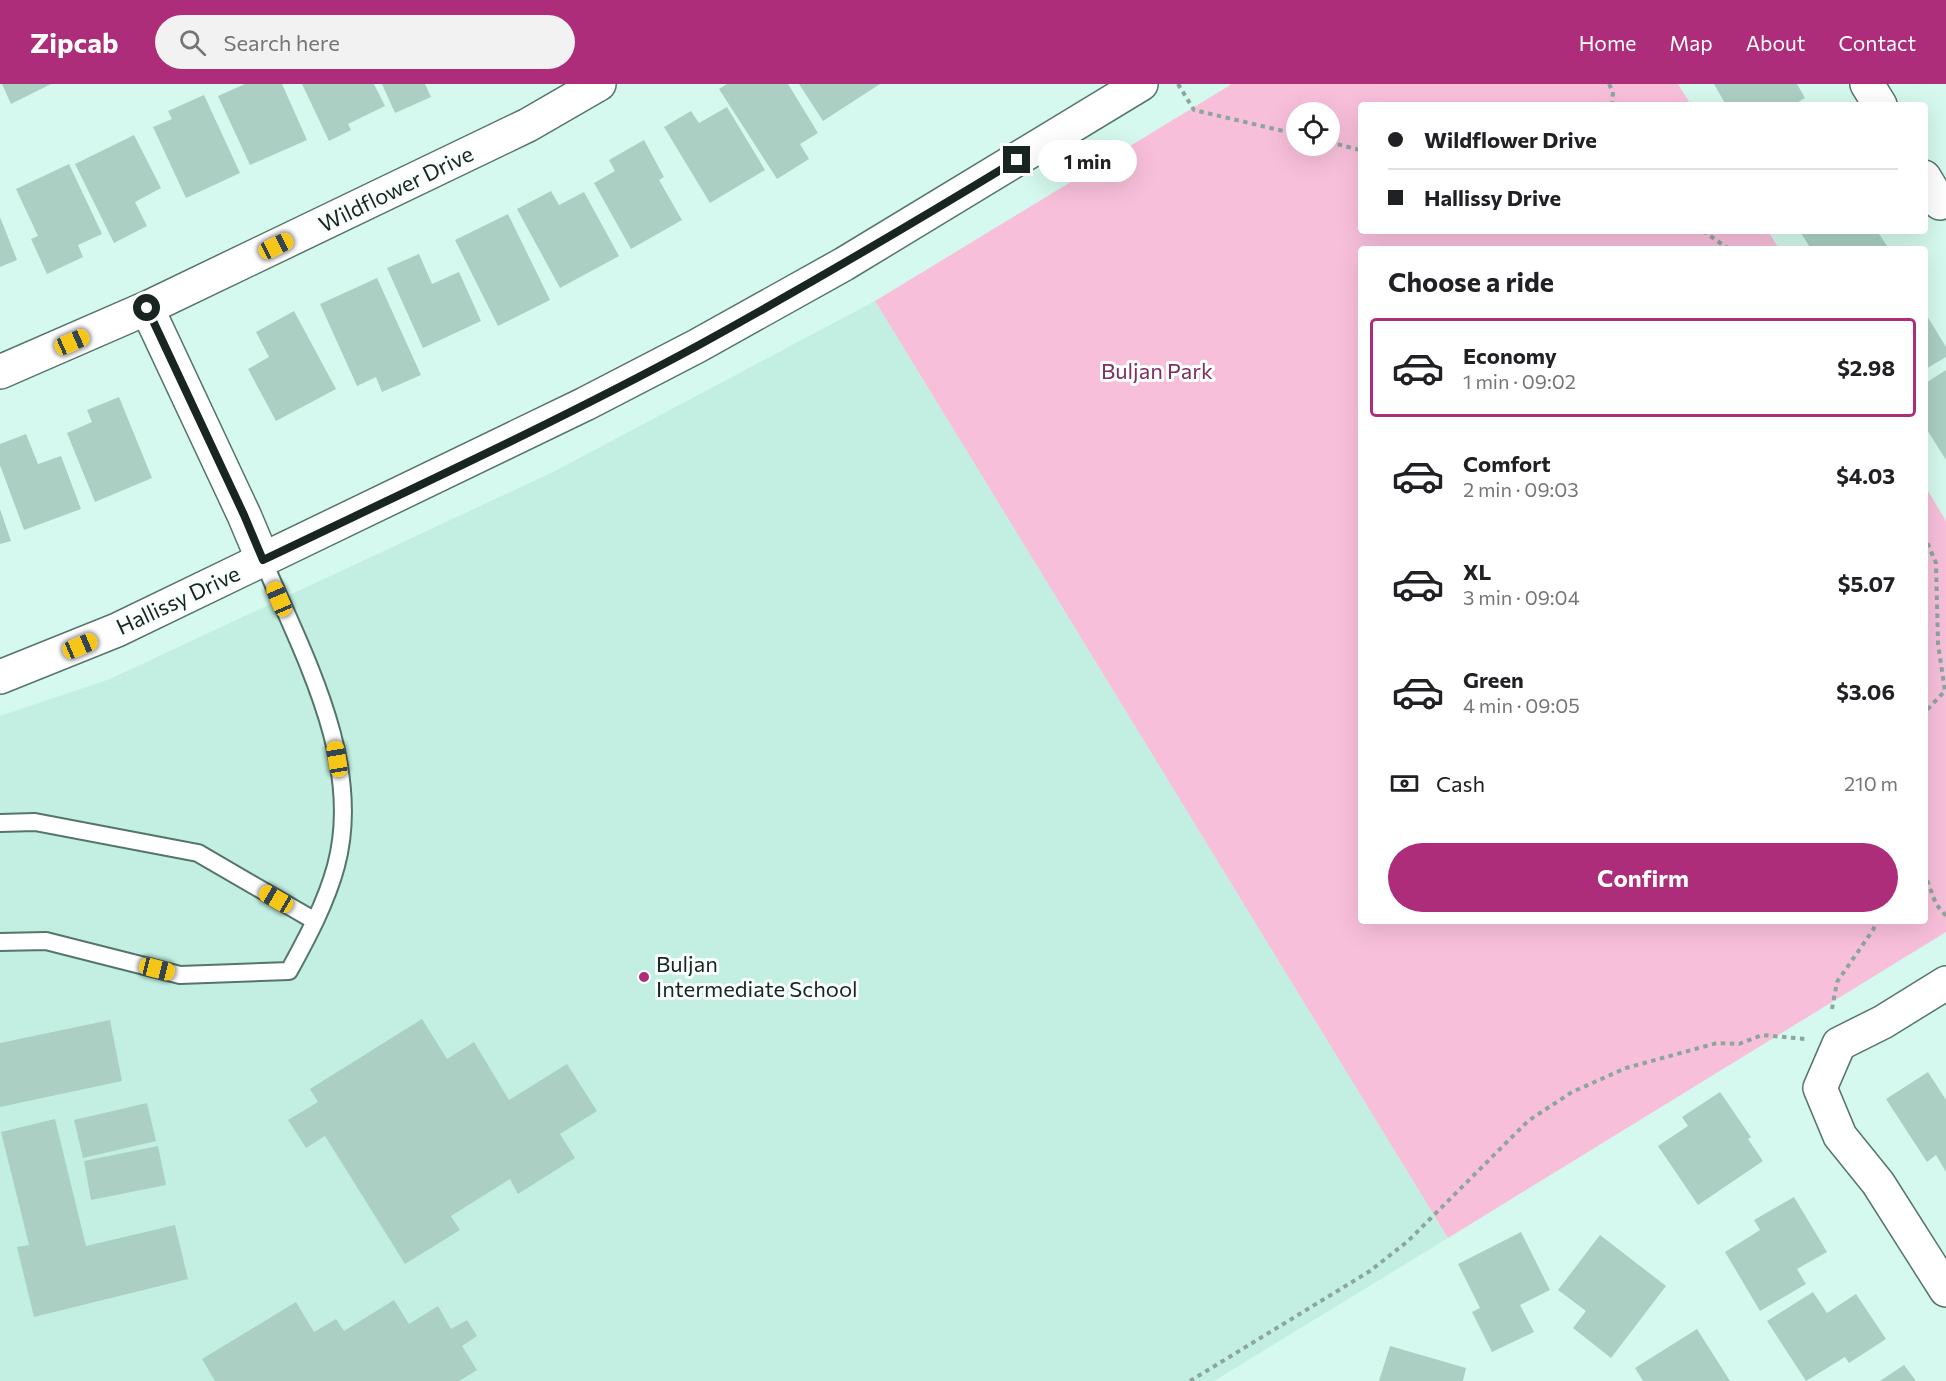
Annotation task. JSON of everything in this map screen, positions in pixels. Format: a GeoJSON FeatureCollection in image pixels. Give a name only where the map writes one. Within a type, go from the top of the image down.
{"type":"FeatureCollection","features":[{"type":"Feature","properties":{"kind":"street","name":"Wildflower Drive"},"geometry":{"type":"LineString","coordinates":[[0,372],[147,308],[528,124],[599,84]]}},
{"type":"Feature","properties":{"kind":"street","name":"Hallissy Drive"},"geometry":{"type":"LineString","coordinates":[[0,677],[117,630],[585,404],[697,346],[844,264],[1141,84]]}},
{"type":"Feature","properties":{"kind":"street"},"geometry":{"type":"LineString","coordinates":[[1867,84],[1878,102]]}},
{"type":"Feature","properties":{"kind":"street"},"geometry":{"type":"LineString","coordinates":[[147,308],[263,560]]}},
{"type":"Feature","properties":{"kind":"street"},"geometry":{"type":"LineString","coordinates":[[1946,983],[1883,1022],[1839,1044],[1820,1088],[1840,1136],[1878,1184],[1946,1290]]}},
{"type":"Feature","properties":{"kind":"lane"},"geometry":{"type":"LineString","coordinates":[[0,942],[46,941],[180,975],[289,971],[315,921],[336,866],[342,827],[341,782],[333,736],[320,696],[263,560]]}},
{"type":"Feature","properties":{"kind":"lane"},"geometry":{"type":"LineString","coordinates":[[0,823],[35,822],[198,854],[315,921]]}},
{"type":"Feature","properties":{"kind":"path"},"geometry":{"type":"LineString","coordinates":[[1178,84],[1194,110],[1286,132]]}},
{"type":"Feature","properties":{"kind":"path"},"geometry":{"type":"LineString","coordinates":[[1609,84],[1613,92],[1612,102]]}},
{"type":"Feature","properties":{"kind":"path"},"geometry":{"type":"LineString","coordinates":[[1340,145],[1358,149]]}},
{"type":"Feature","properties":{"kind":"path"},"geometry":{"type":"LineString","coordinates":[[1707,234],[1725,246]]}},
{"type":"Feature","properties":{"kind":"path"},"geometry":{"type":"LineString","coordinates":[[1928,544],[1936,563],[1938,644],[1945,691],[1928,710]]}},
{"type":"Feature","properties":{"kind":"path"},"geometry":{"type":"LineString","coordinates":[[1928,883],[1936,904],[1946,916]]}},
{"type":"Feature","properties":{"kind":"path"},"geometry":{"type":"LineString","coordinates":[[1190,1381],[1370,1270],[1408,1241],[1528,1121],[1572,1092],[1626,1068],[1716,1043],[1739,1044],[1762,1035],[1839,1044],[1832,1009],[1837,982],[1876,924]]}},
{"type":"Feature","properties":{"kind":"shaded area","name":"Buljan Intermediate School"},"geometry":{"type":"Polygon","coordinates":[[[875,301],[1448,1238],[1214,1381],[0,1381],[0,716],[110,679],[555,471],[875,301]]]}},
{"type":"Feature","properties":{"kind":"green space","name":"Buljan Park"},"geometry":{"type":"Polygon","coordinates":[[[1232,84],[1678,84],[1689,102],[1358,102],[1358,234],[1770,234],[1777,246],[1358,246],[1358,924],[1928,924],[1928,491],[1946,521],[1946,932],[1448,1238],[875,301],[1232,84]]]}},
{"type":"Feature","properties":{"kind":"building"},"geometry":{"type":"Polygon","coordinates":[[[2,84],[51,84],[11,104],[2,84]]]}},
{"type":"Feature","properties":{"kind":"building"},"geometry":{"type":"Polygon","coordinates":[[[245,84],[282,84],[307,140],[250,165],[218,96],[245,84]]]}},
{"type":"Feature","properties":{"kind":"building"},"geometry":{"type":"Polygon","coordinates":[[[302,84],[374,84],[385,106],[348,124],[351,130],[329,141],[302,84]]]}},
{"type":"Feature","properties":{"kind":"building"},"geometry":{"type":"Polygon","coordinates":[[[382,84],[425,84],[431,97],[395,113],[382,84]]]}},
{"type":"Feature","properties":{"kind":"building"},"geometry":{"type":"Polygon","coordinates":[[[727,84],[788,84],[818,133],[800,144],[809,159],[777,179],[719,89],[727,84]]]}},
{"type":"Feature","properties":{"kind":"building"},"geometry":{"type":"Polygon","coordinates":[[[799,84],[880,84],[823,121],[799,84]]]}},
{"type":"Feature","properties":{"kind":"building"},"geometry":{"type":"Polygon","coordinates":[[[1714,84],[1797,84],[1805,98],[1798,102],[1724,102],[1714,84]]]}},
{"type":"Feature","properties":{"kind":"building"},"geometry":{"type":"Polygon","coordinates":[[[204,95],[240,173],[186,198],[153,127],[172,119],[168,111],[204,95]]]}},
{"type":"Feature","properties":{"kind":"building"},"geometry":{"type":"Polygon","coordinates":[[[727,107],[765,170],[710,203],[664,127],[691,111],[699,123],[727,107]]]}},
{"type":"Feature","properties":{"kind":"building"},"geometry":{"type":"Polygon","coordinates":[[[134,135],[161,188],[135,202],[147,226],[114,243],[75,164],[134,135]]]}},
{"type":"Feature","properties":{"kind":"building"},"geometry":{"type":"Polygon","coordinates":[[[644,140],[664,177],[659,180],[682,220],[631,249],[594,183],[615,171],[609,160],[644,140]]]}},
{"type":"Feature","properties":{"kind":"building"},"geometry":{"type":"Polygon","coordinates":[[[69,164],[102,234],[78,245],[83,257],[47,274],[31,239],[38,236],[16,189],[69,164]]]}},
{"type":"Feature","properties":{"kind":"building"},"geometry":{"type":"Polygon","coordinates":[[[551,191],[559,205],[584,192],[619,256],[560,288],[517,209],[551,191]]]}},
{"type":"Feature","properties":{"kind":"building"},"geometry":{"type":"Polygon","coordinates":[[[508,214],[550,300],[498,326],[455,240],[508,214]]]}},
{"type":"Feature","properties":{"kind":"building"},"geometry":{"type":"Polygon","coordinates":[[[0,217],[17,260],[0,267],[0,217]]]}},
{"type":"Feature","properties":{"kind":"building"},"geometry":{"type":"Polygon","coordinates":[[[1802,234],[1879,234],[1887,246],[1809,246],[1802,234]]]}},
{"type":"Feature","properties":{"kind":"building"},"geometry":{"type":"Polygon","coordinates":[[[419,254],[432,284],[459,272],[481,321],[423,348],[387,268],[419,254]]]}},
{"type":"Feature","properties":{"kind":"building"},"geometry":{"type":"Polygon","coordinates":[[[377,278],[421,375],[382,392],[376,377],[357,386],[320,304],[377,278]]]}},
{"type":"Feature","properties":{"kind":"building"},"geometry":{"type":"Polygon","coordinates":[[[294,311],[336,389],[276,421],[248,369],[269,357],[256,332],[294,311]]]}},
{"type":"Feature","properties":{"kind":"building"},"geometry":{"type":"Polygon","coordinates":[[[1928,318],[1946,347],[1946,357],[1928,368],[1928,318]]]}},
{"type":"Feature","properties":{"kind":"building"},"geometry":{"type":"Polygon","coordinates":[[[1946,370],[1946,460],[1928,431],[1928,381],[1946,370]]]}},
{"type":"Feature","properties":{"kind":"building"},"geometry":{"type":"Polygon","coordinates":[[[119,397],[152,478],[95,502],[67,433],[92,422],[87,410],[119,397]]]}},
{"type":"Feature","properties":{"kind":"building"},"geometry":{"type":"Polygon","coordinates":[[[26,434],[38,464],[61,456],[81,509],[24,530],[0,465],[0,444],[26,434]]]}},
{"type":"Feature","properties":{"kind":"building"},"geometry":{"type":"Polygon","coordinates":[[[0,509],[11,541],[0,544],[0,509]]]}},
{"type":"Feature","properties":{"kind":"building"},"geometry":{"type":"Polygon","coordinates":[[[422,1019],[447,1059],[474,1042],[509,1100],[567,1064],[597,1111],[560,1134],[575,1158],[518,1194],[510,1179],[451,1216],[460,1230],[405,1264],[325,1136],[306,1148],[288,1120],[318,1102],[310,1089],[422,1019]]]}},
{"type":"Feature","properties":{"kind":"building"},"geometry":{"type":"Polygon","coordinates":[[[110,1020],[122,1081],[0,1107],[0,1043],[110,1020]]]}},
{"type":"Feature","properties":{"kind":"building"},"geometry":{"type":"Polygon","coordinates":[[[1928,1072],[1946,1100],[1946,1172],[1936,1155],[1927,1162],[1886,1099],[1928,1072]]]}},
{"type":"Feature","properties":{"kind":"building"},"geometry":{"type":"Polygon","coordinates":[[[1720,1092],[1751,1137],[1748,1139],[1763,1161],[1698,1205],[1658,1146],[1688,1126],[1682,1117],[1720,1092]]]}},
{"type":"Feature","properties":{"kind":"building"},"geometry":{"type":"Polygon","coordinates":[[[147,1103],[156,1141],[83,1158],[74,1120],[147,1103]]]}},
{"type":"Feature","properties":{"kind":"building"},"geometry":{"type":"Polygon","coordinates":[[[55,1119],[86,1246],[175,1225],[188,1279],[34,1317],[17,1247],[29,1245],[1,1132],[55,1119]]]}},
{"type":"Feature","properties":{"kind":"building"},"geometry":{"type":"Polygon","coordinates":[[[158,1146],[166,1185],[91,1200],[84,1161],[158,1146]]]}},
{"type":"Feature","properties":{"kind":"building"},"geometry":{"type":"Polygon","coordinates":[[[1794,1197],[1827,1252],[1797,1269],[1806,1284],[1760,1311],[1725,1252],[1760,1230],[1754,1220],[1794,1197]]]}},
{"type":"Feature","properties":{"kind":"building"},"geometry":{"type":"Polygon","coordinates":[[[1521,1232],[1550,1290],[1520,1305],[1534,1332],[1492,1352],[1472,1312],[1480,1308],[1458,1264],[1521,1232]]]}},
{"type":"Feature","properties":{"kind":"building"},"geometry":{"type":"Polygon","coordinates":[[[1600,1235],[1666,1286],[1611,1358],[1573,1328],[1586,1311],[1558,1290],[1600,1235]]]}},
{"type":"Feature","properties":{"kind":"building"},"geometry":{"type":"Polygon","coordinates":[[[1813,1292],[1827,1313],[1856,1294],[1886,1339],[1849,1363],[1845,1357],[1806,1381],[1767,1321],[1813,1292]]]}},
{"type":"Feature","properties":{"kind":"building"},"geometry":{"type":"Polygon","coordinates":[[[394,1300],[409,1324],[438,1306],[451,1329],[467,1320],[477,1336],[462,1346],[477,1370],[459,1381],[215,1381],[202,1359],[296,1302],[314,1332],[336,1319],[344,1331],[394,1300]]]}},
{"type":"Feature","properties":{"kind":"building"},"geometry":{"type":"Polygon","coordinates":[[[1697,1329],[1730,1381],[1643,1381],[1635,1368],[1697,1329]]]}},
{"type":"Feature","properties":{"kind":"building"},"geometry":{"type":"Polygon","coordinates":[[[1390,1346],[1466,1368],[1463,1381],[1379,1381],[1390,1346]]]}},
{"type":"Feature","properties":{"kind":"building"},"geometry":{"type":"Polygon","coordinates":[[[1904,1365],[1916,1381],[1880,1381],[1904,1365]]]}},
{"type":"Feature","properties":{"kind":"place","name":"Buljan Intermediate School"},"geometry":{"type":"Point","coordinates":[644,977]}},
{"type":"Feature","properties":{"kind":"route"},"geometry":{"type":"LineString","coordinates":[[147,308],[263,560],[585,404],[697,346],[844,264],[1017,160]]}}]}
